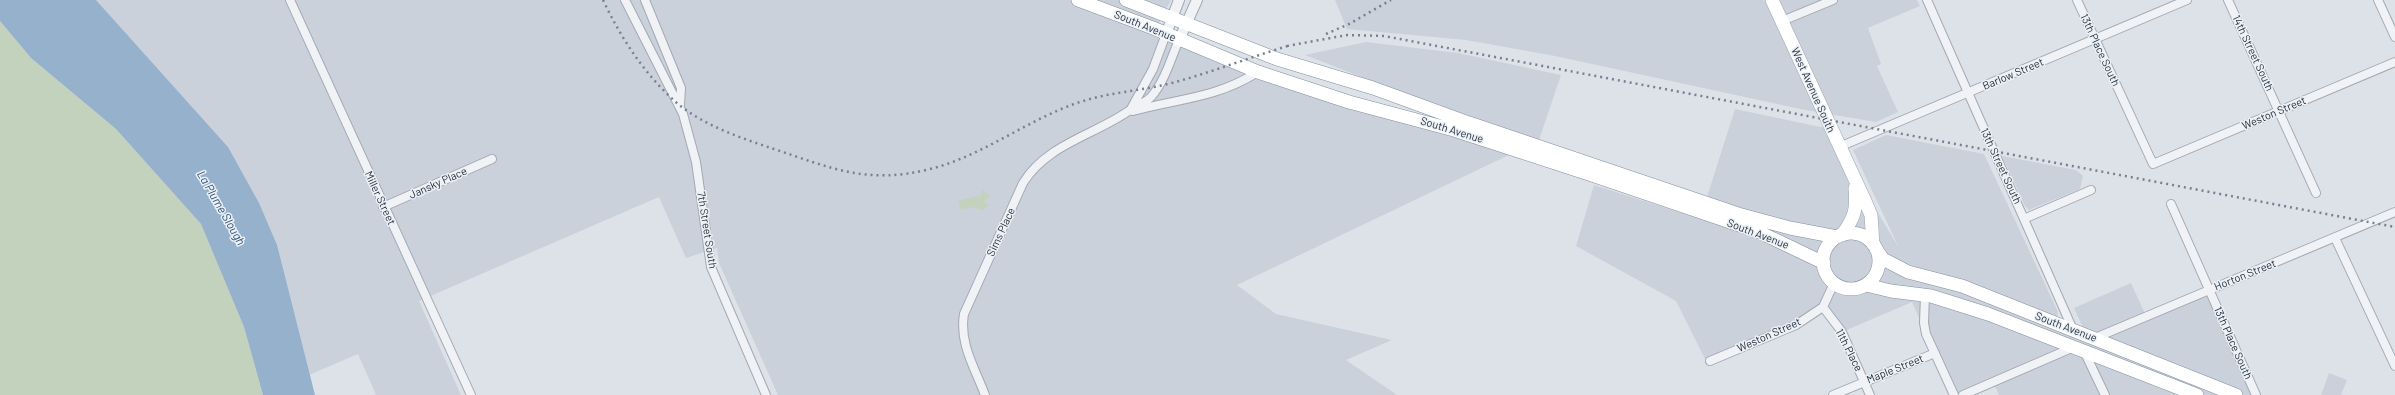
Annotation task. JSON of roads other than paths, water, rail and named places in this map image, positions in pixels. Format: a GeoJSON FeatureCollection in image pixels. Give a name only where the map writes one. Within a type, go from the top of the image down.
{"type":"FeatureCollection","features":[{"type":"Feature","properties":{"kind":"main road","name":"South Avenue"},"geometry":{"type":"LineString","coordinates":[[1078,0],[1258,72],[1349,102],[1454,130],[1589,174],[1757,231],[1824,263]]}},
{"type":"Feature","properties":{"kind":"main road","name":"South Avenue"},"geometry":{"type":"LineString","coordinates":[[1126,0],[1277,58],[1373,88],[1469,123],[1738,214],[1790,228],[1840,236],[1859,235],[1875,247],[1888,262],[1908,272],[1962,286],[2074,332],[2095,338],[2236,395]]}},
{"type":"Feature","properties":{"kind":"main road","name":"West Avenue South"},"geometry":{"type":"LineString","coordinates":[[1772,0],[1870,215],[1875,247]]}},
{"type":"Feature","properties":{"kind":"main road","name":"West Avenue South"},"geometry":{"type":"LineString","coordinates":[[1840,236],[1851,222],[1857,207],[1854,180]]}},
{"type":"Feature","properties":{"kind":"main road"},"geometry":{"type":"LineString","coordinates":[[1834,283],[1826,272],[1824,263],[1826,251],[1840,236]]}},
{"type":"Feature","properties":{"kind":"main road"},"geometry":{"type":"LineString","coordinates":[[1866,285],[1872,279],[1879,267],[1875,247]]}},
{"type":"Feature","properties":{"kind":"main road","name":"South Avenue"},"geometry":{"type":"LineString","coordinates":[[1834,283],[1847,288],[1866,285],[1891,291],[1925,295],[1988,314],[2197,395]]}},
{"type":"Feature","properties":{"kind":"street","name":"Miller Street"},"geometry":{"type":"LineString","coordinates":[[290,0],[383,207],[471,395]]}},
{"type":"Feature","properties":{"kind":"street","name":"7th Street South"},"geometry":{"type":"LineString","coordinates":[[625,0],[670,90],[680,105],[696,162],[711,267],[766,395]]}},
{"type":"Feature","properties":{"kind":"street","name":"7th Street South"},"geometry":{"type":"LineString","coordinates":[[645,0],[681,88],[680,105]]}},
{"type":"Feature","properties":{"kind":"street"},"geometry":{"type":"LineString","coordinates":[[1166,34],[1179,0]]}},
{"type":"Feature","properties":{"kind":"street"},"geometry":{"type":"LineString","coordinates":[[1179,40],[1197,0]]}},
{"type":"Feature","properties":{"kind":"street"},"geometry":{"type":"LineString","coordinates":[[1782,21],[1833,0]]}},
{"type":"Feature","properties":{"kind":"street","name":"13th Street South"},"geometry":{"type":"LineString","coordinates":[[1927,0],[1967,93],[2026,218],[2074,332]]}},
{"type":"Feature","properties":{"kind":"street","name":"13th Place South"},"geometry":{"type":"LineString","coordinates":[[2077,0],[2153,164]]}},
{"type":"Feature","properties":{"kind":"street","name":"Barlow Street"},"geometry":{"type":"LineString","coordinates":[[1839,148],[2187,0]]}},
{"type":"Feature","properties":{"kind":"street","name":"14th Street South"},"geometry":{"type":"LineString","coordinates":[[2228,0],[2280,111],[2316,193]]}},
{"type":"Feature","properties":{"kind":"street"},"geometry":{"type":"LineString","coordinates":[[2378,0],[2395,37]]}},
{"type":"Feature","properties":{"kind":"street","name":"Sims Place"},"geometry":{"type":"LineString","coordinates":[[1131,109],[1153,69],[1166,34]]}},
{"type":"Feature","properties":{"kind":"street","name":"Sims Place"},"geometry":{"type":"LineString","coordinates":[[1123,116],[1131,109],[1148,99],[1159,86],[1179,40]]}},
{"type":"Feature","properties":{"kind":"street","name":"Weston Street"},"geometry":{"type":"LineString","coordinates":[[2153,164],[2395,62]]}},
{"type":"Feature","properties":{"kind":"street","name":"Sims Place"},"geometry":{"type":"LineString","coordinates":[[985,395],[965,346],[962,324],[964,314],[1023,183],[1035,167],[1050,154],[1123,116],[1153,106],[1211,95],[1244,81],[1258,72]]}},
{"type":"Feature","properties":{"kind":"street","name":"Jansky Place"},"geometry":{"type":"LineString","coordinates":[[383,207],[492,159]]}},
{"type":"Feature","properties":{"kind":"street"},"geometry":{"type":"LineString","coordinates":[[2026,218],[2091,190]]}},
{"type":"Feature","properties":{"kind":"street","name":"13th Place South"},"geometry":{"type":"LineString","coordinates":[[2170,204],[2256,395]]}},
{"type":"Feature","properties":{"kind":"street","name":"Horton Street"},"geometry":{"type":"LineString","coordinates":[[2095,338],[2395,212]]}},
{"type":"Feature","properties":{"kind":"street"},"geometry":{"type":"LineString","coordinates":[[2335,238],[2395,366]]}},
{"type":"Feature","properties":{"kind":"street"},"geometry":{"type":"LineString","coordinates":[[1823,307],[1834,283]]}},
{"type":"Feature","properties":{"kind":"street"},"geometry":{"type":"LineString","coordinates":[[1925,295],[1924,323],[1935,353],[1954,395]]}},
{"type":"Feature","properties":{"kind":"street","name":"Weston Street"},"geometry":{"type":"LineString","coordinates":[[1710,361],[1796,325],[1823,307]]}},
{"type":"Feature","properties":{"kind":"street","name":"11th Place"},"geometry":{"type":"LineString","coordinates":[[1823,307],[1842,332],[1870,395]]}},
{"type":"Feature","properties":{"kind":"street"},"geometry":{"type":"LineString","coordinates":[[1963,395],[2079,348],[2105,395]]}},
{"type":"Feature","properties":{"kind":"street","name":"Maple Street"},"geometry":{"type":"LineString","coordinates":[[1833,395],[1935,353]]}},
{"type":"Feature","properties":{"kind":"water","name":"La Plume Slough"},"geometry":{"type":"Polygon","coordinates":[[[0,0],[96,0],[228,147],[259,203],[277,245],[315,395],[263,395],[244,327],[201,224],[116,129],[31,58],[0,21],[0,0]]]}},
{"type":"Feature","properties":{"kind":"railway"},"geometry":{"type":"LineString","coordinates":[[603,0],[610,15],[635,56],[666,93],[689,112],[724,131],[749,140],[832,168],[868,175],[908,174],[950,163],[987,147],[1061,109],[1080,102],[1103,96],[1172,83],[1291,45]]}},
{"type":"Feature","properties":{"kind":"railway"},"geometry":{"type":"LineString","coordinates":[[1326,34],[1349,24],[1391,0]]}},
{"type":"Feature","properties":{"kind":"railway"},"geometry":{"type":"LineString","coordinates":[[1287,46],[1347,35],[1384,36],[2395,227]]}}]}
